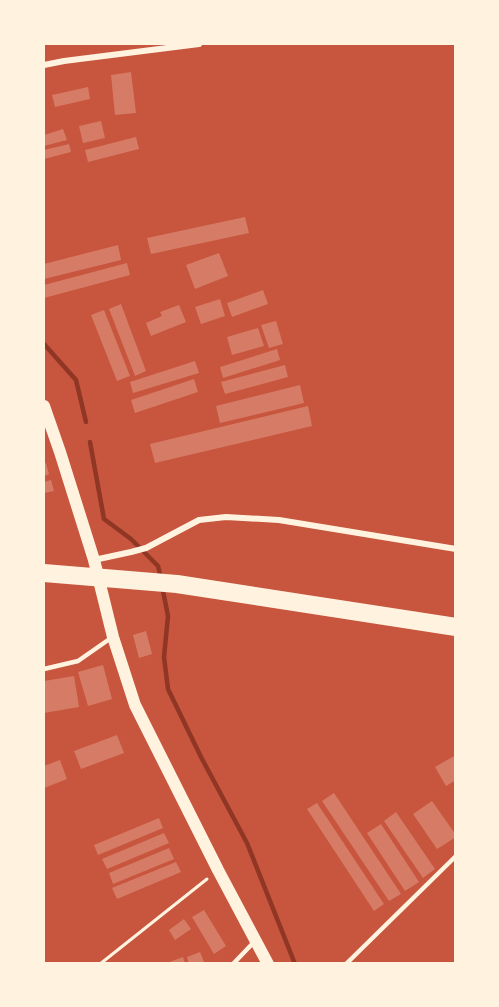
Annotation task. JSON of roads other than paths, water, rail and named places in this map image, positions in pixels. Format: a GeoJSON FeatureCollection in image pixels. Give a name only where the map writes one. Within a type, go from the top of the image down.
{"type":"FeatureCollection","features":[{"type":"Feature","properties":{"kind":"highway"},"geometry":{"type":"LineString","coordinates":[[44,573],[177,584],[456,627]]}},
{"type":"Feature","properties":{"kind":"main road"},"geometry":{"type":"LineString","coordinates":[[44,406],[94,560],[113,637],[135,705],[218,870],[268,963]]}},
{"type":"Feature","properties":{"kind":"street"},"geometry":{"type":"LineString","coordinates":[[44,65],[199,44]]}},
{"type":"Feature","properties":{"kind":"street"},"geometry":{"type":"LineString","coordinates":[[94,560],[146,548],[199,520],[226,517],[279,520],[456,549]]}},
{"type":"Feature","properties":{"kind":"lane"},"geometry":{"type":"LineString","coordinates":[[44,669],[78,661],[113,637]]}},
{"type":"Feature","properties":{"kind":"lane"},"geometry":{"type":"LineString","coordinates":[[346,963],[456,856]]}},
{"type":"Feature","properties":{"kind":"lane"},"geometry":{"type":"LineString","coordinates":[[233,963],[255,940]]}},
{"type":"Feature","properties":{"kind":"waterway"},"geometry":{"type":"LineString","coordinates":[[44,344],[76,380],[86,422]]}},
{"type":"Feature","properties":{"kind":"waterway"},"geometry":{"type":"LineString","coordinates":[[90,442],[104,519],[131,539],[158,566],[161,578]]}},
{"type":"Feature","properties":{"kind":"waterway"},"geometry":{"type":"LineString","coordinates":[[162,586],[168,616],[164,657],[168,689],[247,843],[295,964]]}}]}
